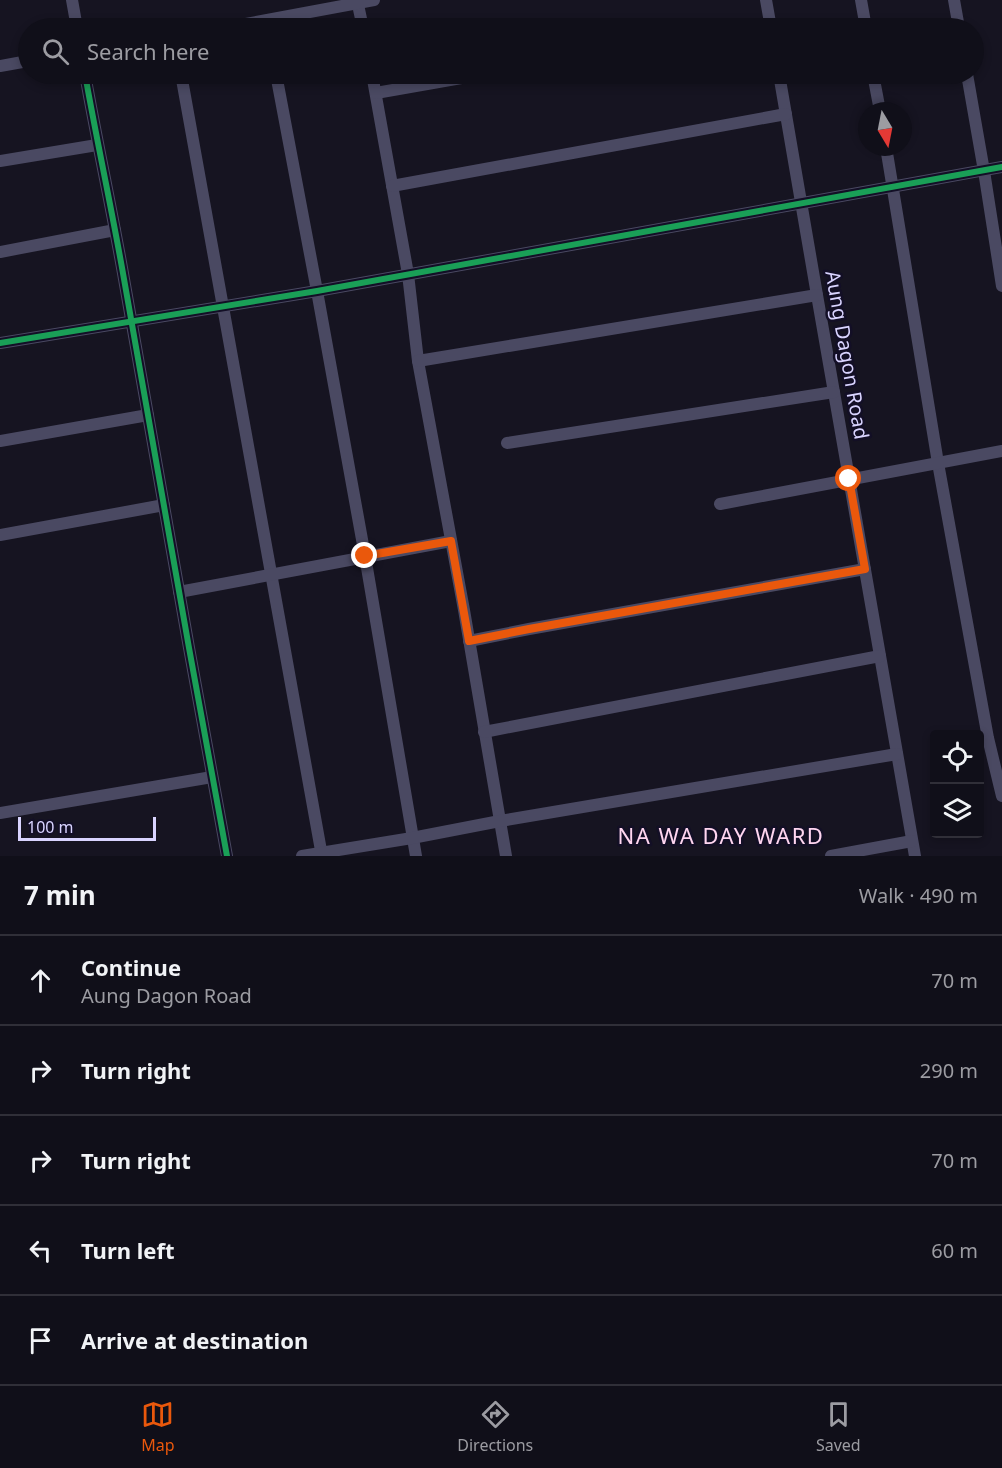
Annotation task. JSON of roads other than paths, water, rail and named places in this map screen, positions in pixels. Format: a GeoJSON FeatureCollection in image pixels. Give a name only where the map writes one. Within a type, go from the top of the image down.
{"type":"FeatureCollection","features":[{"type":"Feature","properties":{"kind":"street"},"geometry":{"type":"LineString","coordinates":[[72,0],[75,18]]}},
{"type":"Feature","properties":{"kind":"street"},"geometry":{"type":"LineString","coordinates":[[294,18],[374,0]]}},
{"type":"Feature","properties":{"kind":"street"},"geometry":{"type":"LineString","coordinates":[[766,0],[769,18]]}},
{"type":"Feature","properties":{"kind":"street"},"geometry":{"type":"LineString","coordinates":[[861,0],[864,18]]}},
{"type":"Feature","properties":{"kind":"street"},"geometry":{"type":"LineString","coordinates":[[954,0],[957,18]]}},
{"type":"Feature","properties":{"kind":"street"},"geometry":{"type":"LineString","coordinates":[[357,2],[361,18]]}},
{"type":"Feature","properties":{"kind":"street"},"geometry":{"type":"LineString","coordinates":[[0,66],[18,63]]}},
{"type":"Feature","properties":{"kind":"street"},"geometry":{"type":"LineString","coordinates":[[87,84],[132,322],[178,592],[227,856]]}},
{"type":"Feature","properties":{"kind":"street"},"geometry":{"type":"LineString","coordinates":[[183,84],[322,854]]}},
{"type":"Feature","properties":{"kind":"street"},"geometry":{"type":"LineString","coordinates":[[278,84],[365,556],[416,856]]}},
{"type":"Feature","properties":{"kind":"street"},"geometry":{"type":"LineString","coordinates":[[374,84],[408,274],[418,361],[506,856]]}},
{"type":"Feature","properties":{"kind":"street"},"geometry":{"type":"LineString","coordinates":[[376,93],[427,84]]}},
{"type":"Feature","properties":{"kind":"street","name":"Aung Dagon Road"},"geometry":{"type":"LineString","coordinates":[[781,84],[915,856]]}},
{"type":"Feature","properties":{"kind":"street"},"geometry":{"type":"LineString","coordinates":[[875,84],[878,102]]}},
{"type":"Feature","properties":{"kind":"street"},"geometry":{"type":"LineString","coordinates":[[969,84],[1002,286]]}},
{"type":"Feature","properties":{"kind":"street"},"geometry":{"type":"LineString","coordinates":[[392,186],[786,114]]}},
{"type":"Feature","properties":{"kind":"street"},"geometry":{"type":"LineString","coordinates":[[0,162],[97,145]]}},
{"type":"Feature","properties":{"kind":"street"},"geometry":{"type":"LineString","coordinates":[[888,156],[938,463],[988,738],[1002,796]]}},
{"type":"Feature","properties":{"kind":"street"},"geometry":{"type":"LineString","coordinates":[[0,343],[223,308],[1002,168]]}},
{"type":"Feature","properties":{"kind":"street"},"geometry":{"type":"LineString","coordinates":[[0,252],[115,230]]}},
{"type":"Feature","properties":{"kind":"street"},"geometry":{"type":"LineString","coordinates":[[418,361],[817,295]]}},
{"type":"Feature","properties":{"kind":"street"},"geometry":{"type":"LineString","coordinates":[[507,443],[834,392]]}},
{"type":"Feature","properties":{"kind":"street"},"geometry":{"type":"LineString","coordinates":[[0,441],[148,416]]}},
{"type":"Feature","properties":{"kind":"street"},"geometry":{"type":"LineString","coordinates":[[720,504],[1002,451]]}},
{"type":"Feature","properties":{"kind":"street"},"geometry":{"type":"LineString","coordinates":[[0,535],[164,505]]}},
{"type":"Feature","properties":{"kind":"street"},"geometry":{"type":"LineString","coordinates":[[178,592],[451,541]]}},
{"type":"Feature","properties":{"kind":"street"},"geometry":{"type":"LineString","coordinates":[[469,641],[865,569]]}},
{"type":"Feature","properties":{"kind":"street"},"geometry":{"type":"LineString","coordinates":[[484,732],[880,656]]}},
{"type":"Feature","properties":{"kind":"street"},"geometry":{"type":"LineString","coordinates":[[988,738],[1002,735]]}},
{"type":"Feature","properties":{"kind":"street"},"geometry":{"type":"LineString","coordinates":[[302,856],[897,754]]}},
{"type":"Feature","properties":{"kind":"street"},"geometry":{"type":"LineString","coordinates":[[0,813],[212,777]]}},
{"type":"Feature","properties":{"kind":"street"},"geometry":{"type":"LineString","coordinates":[[831,856],[912,841]]}},
{"type":"Feature","properties":{"kind":"district","name":"NA WA DAY WARD"},"geometry":{"type":"Point","coordinates":[721,836]}}]}
